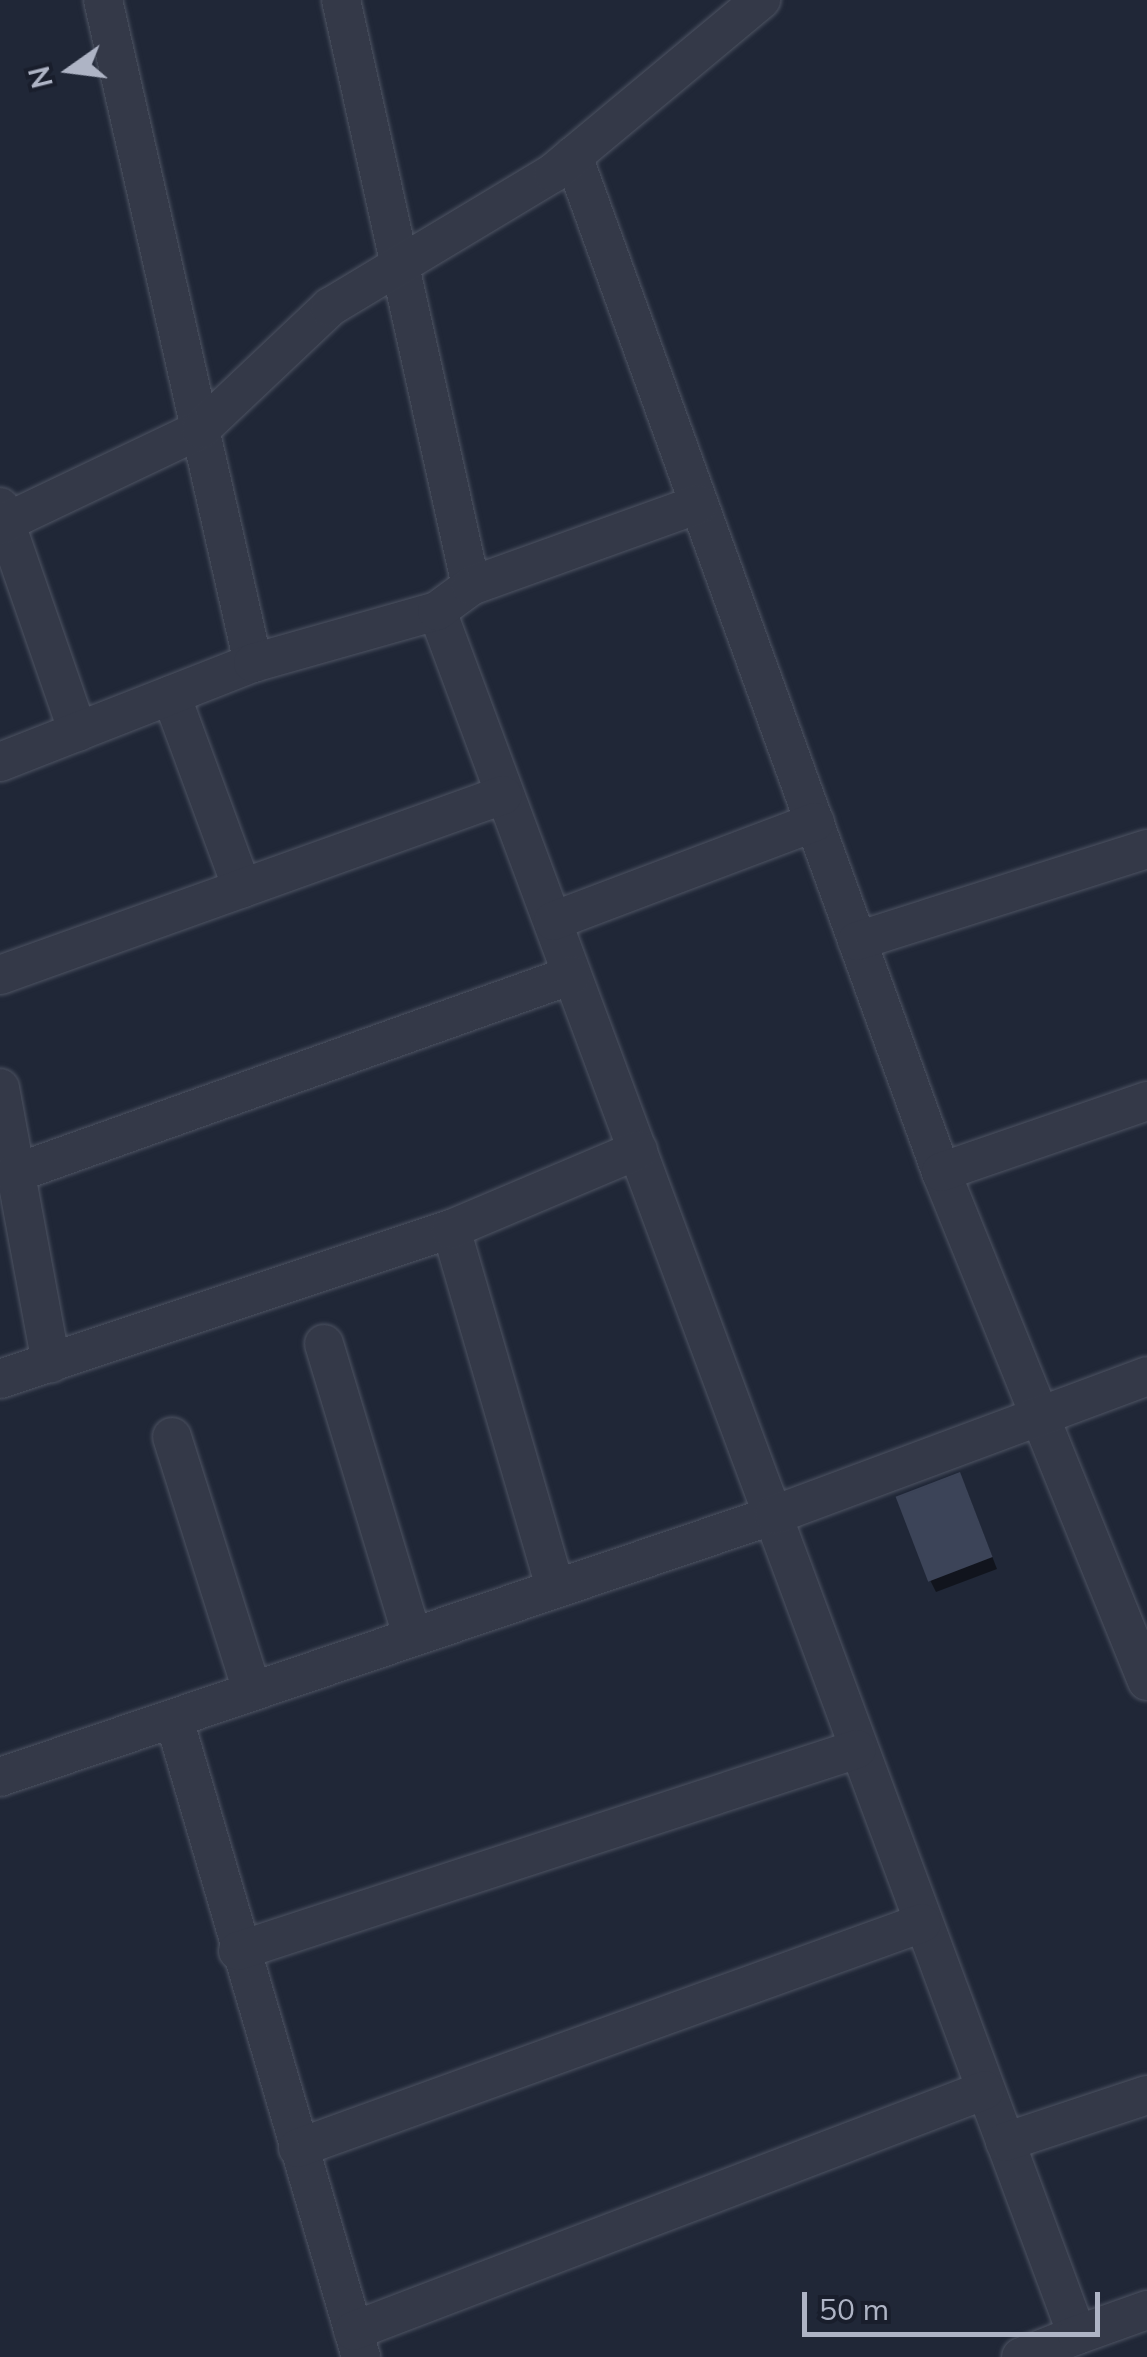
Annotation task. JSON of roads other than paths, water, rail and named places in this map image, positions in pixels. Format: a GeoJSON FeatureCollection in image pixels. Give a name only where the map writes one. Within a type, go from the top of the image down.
{"type":"FeatureCollection","features":[{"type":"Feature","properties":{"kind":"street"},"geometry":{"type":"LineString","coordinates":[[103,0],[253,663]]}},
{"type":"Feature","properties":{"kind":"street"},"geometry":{"type":"LineString","coordinates":[[341,0],[471,586]]}},
{"type":"Feature","properties":{"kind":"street"},"geometry":{"type":"LineString","coordinates":[[78,732],[1,518],[201,429],[330,307],[553,173],[762,0]]}},
{"type":"Feature","properties":{"kind":"street"},"geometry":{"type":"LineString","coordinates":[[574,156],[941,1172],[1145,1671]]}},
{"type":"Feature","properties":{"kind":"street"},"geometry":{"type":"LineString","coordinates":[[0,762],[253,663],[437,611],[471,586],[700,504]]}},
{"type":"Feature","properties":{"kind":"street"},"geometry":{"type":"LineString","coordinates":[[437,611],[774,1514],[856,1749],[1077,2335]]}},
{"type":"Feature","properties":{"kind":"street"},"geometry":{"type":"LineString","coordinates":[[171,695],[242,888]]}},
{"type":"Feature","properties":{"kind":"street"},"geometry":{"type":"LineString","coordinates":[[0,975],[503,795]]}},
{"type":"Feature","properties":{"kind":"street"},"geometry":{"type":"LineString","coordinates":[[553,921],[815,822]]}},
{"type":"Feature","properties":{"kind":"street"},"geometry":{"type":"LineString","coordinates":[[857,941],[1147,849]]}},
{"type":"Feature","properties":{"kind":"street"},"geometry":{"type":"LineString","coordinates":[[13,1174],[572,975]]}},
{"type":"Feature","properties":{"kind":"street"},"geometry":{"type":"LineString","coordinates":[[0,1088],[51,1363]]}},
{"type":"Feature","properties":{"kind":"street"},"geometry":{"type":"LineString","coordinates":[[941,1172],[1147,1101]]}},
{"type":"Feature","properties":{"kind":"street"},"geometry":{"type":"LineString","coordinates":[[0,1379],[451,1229],[638,1150]]}},
{"type":"Feature","properties":{"kind":"street"},"geometry":{"type":"LineString","coordinates":[[451,1229],[554,1587]]}},
{"type":"Feature","properties":{"kind":"street"},"geometry":{"type":"LineString","coordinates":[[324,1344],[412,1636]]}},
{"type":"Feature","properties":{"kind":"street"},"geometry":{"type":"LineString","coordinates":[[0,1777],[774,1514],[1147,1376]]}},
{"type":"Feature","properties":{"kind":"street"},"geometry":{"type":"LineString","coordinates":[[172,1437],[252,1692]]}},
{"type":"Feature","properties":{"kind":"street"},"geometry":{"type":"LineString","coordinates":[[174,1719],[238,1951],[357,2344],[985,2090]]}},
{"type":"Feature","properties":{"kind":"street"},"geometry":{"type":"LineString","coordinates":[[238,1951],[856,1749]]}},
{"type":"Feature","properties":{"kind":"street"},"geometry":{"type":"LineString","coordinates":[[298,2148],[922,1923]]}},
{"type":"Feature","properties":{"kind":"street"},"geometry":{"type":"LineString","coordinates":[[1005,2142],[1147,2095]]}},
{"type":"Feature","properties":{"kind":"street"},"geometry":{"type":"LineString","coordinates":[[1021,2357],[1147,2310]]}}]}
